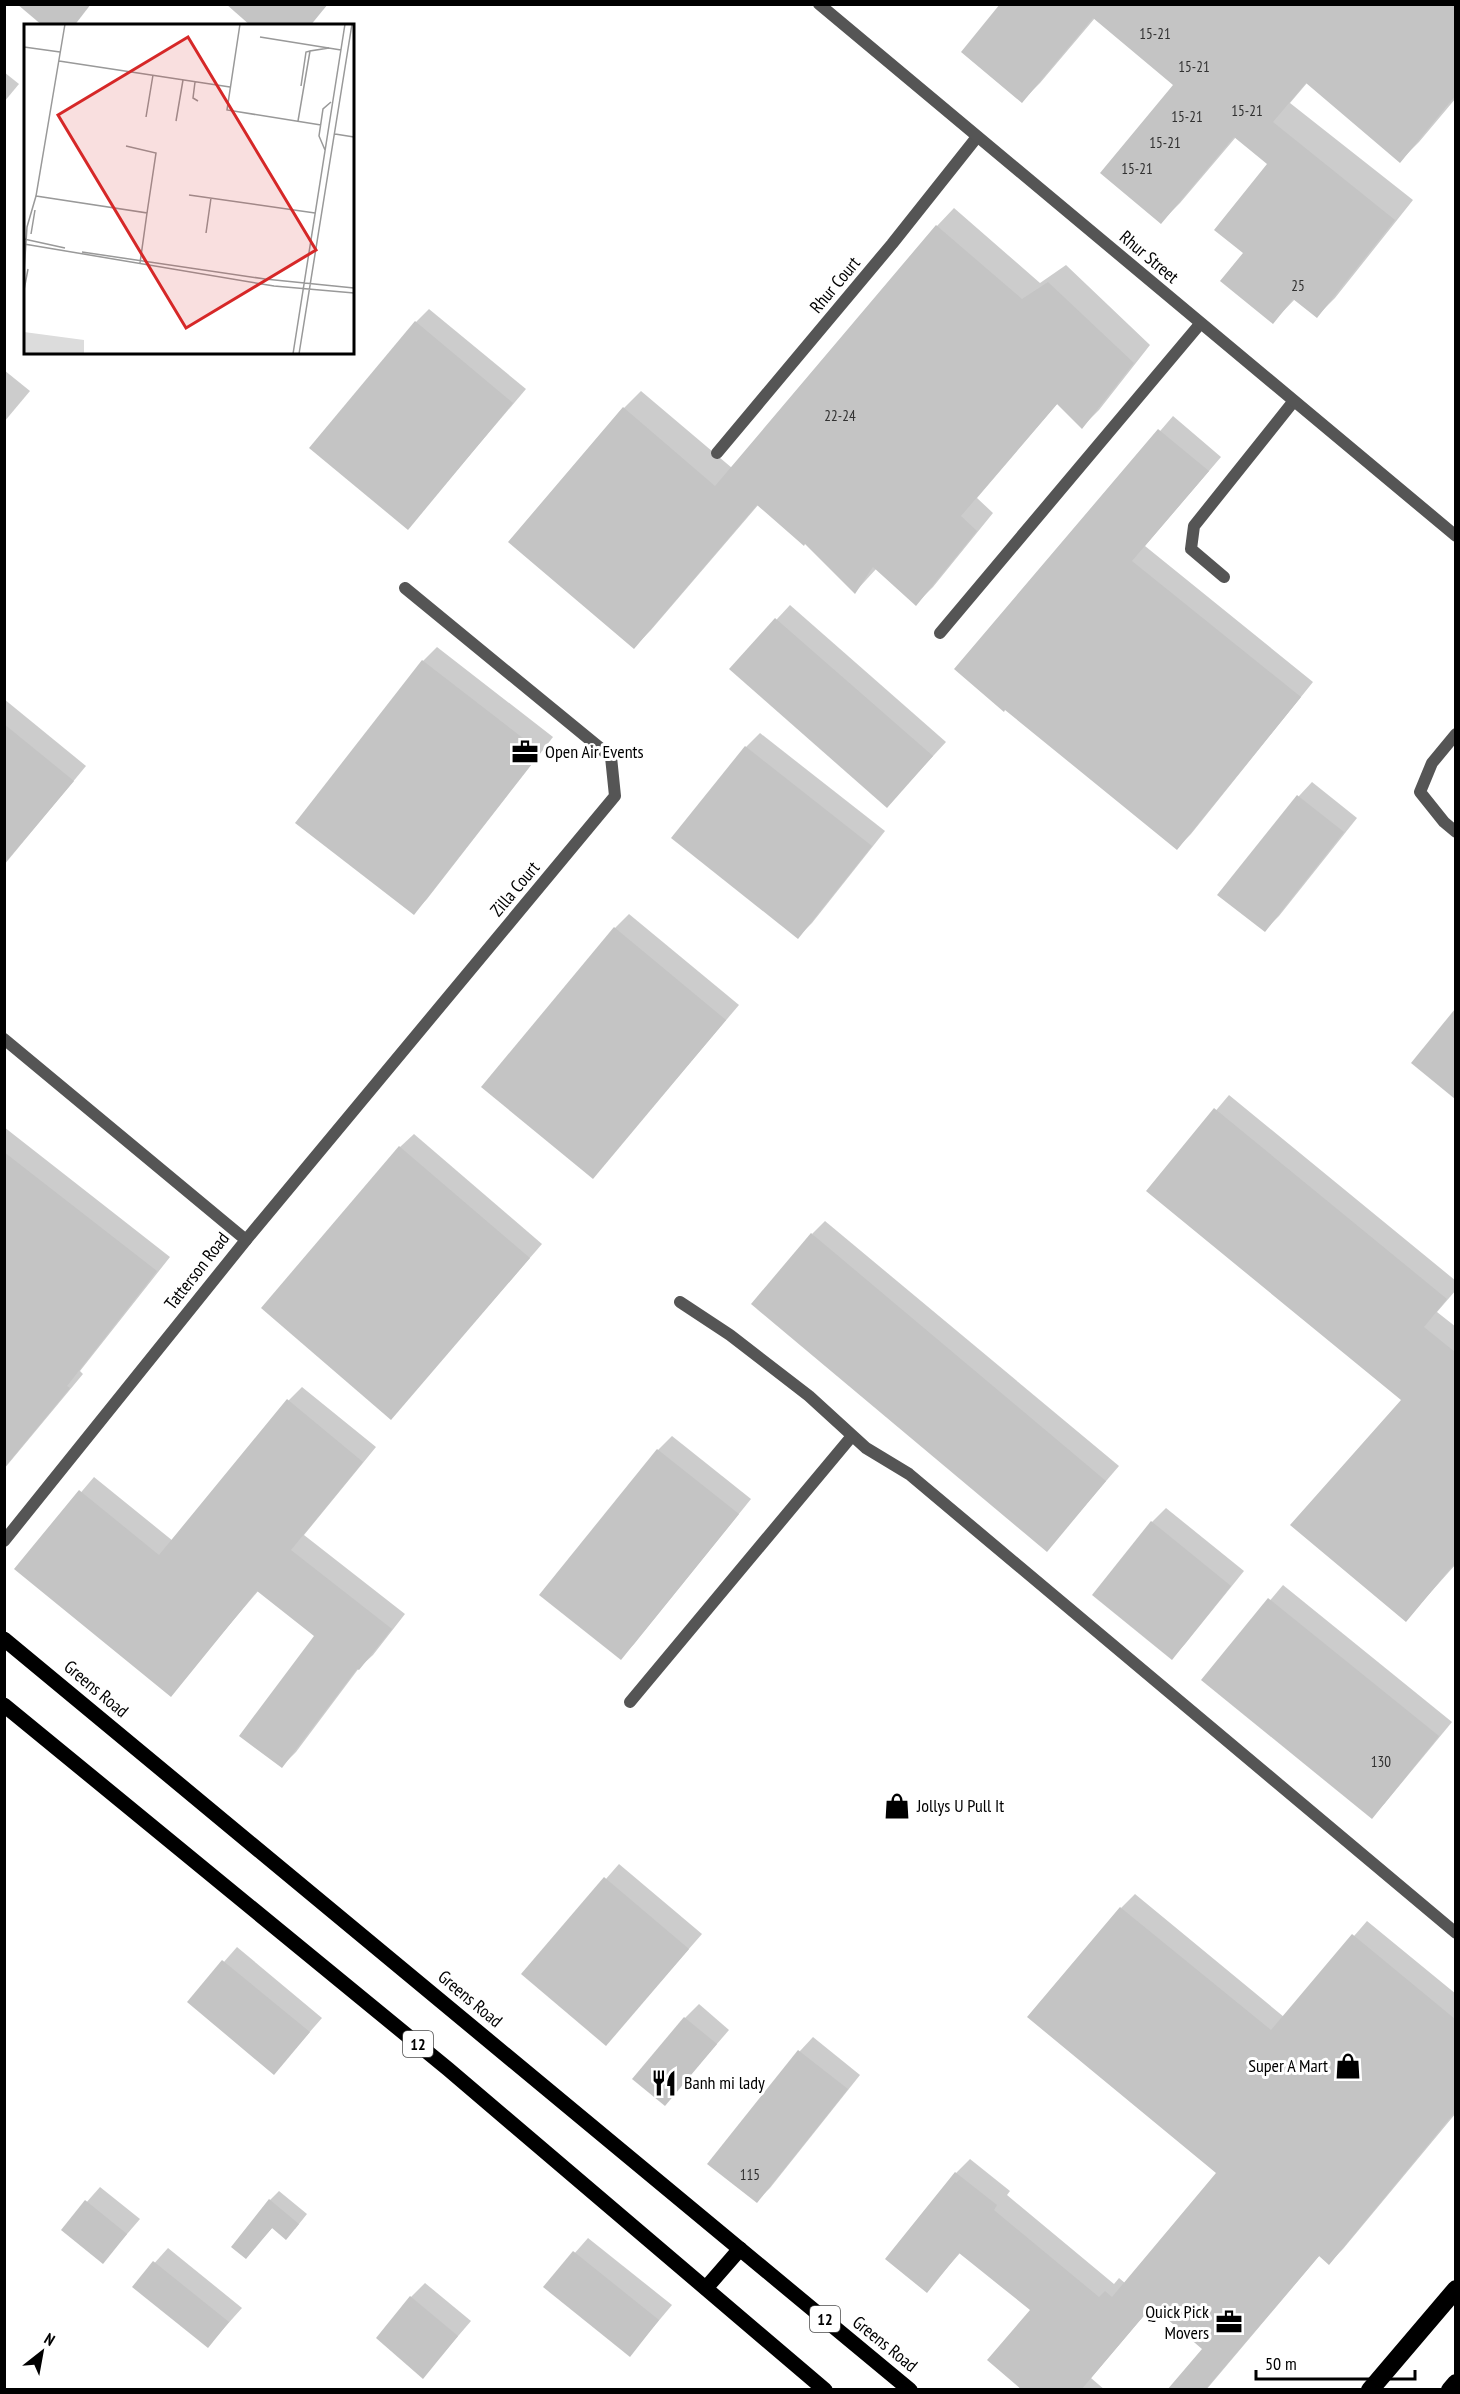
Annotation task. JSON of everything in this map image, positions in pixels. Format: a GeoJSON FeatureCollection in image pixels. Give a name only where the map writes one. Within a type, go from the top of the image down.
{"type":"FeatureCollection","features":[{"type":"Feature","properties":{"kind":"highway"},"geometry":{"type":"LineString","coordinates":[[1371,2390],[1455,2289]]}},
{"type":"Feature","properties":{"kind":"highway"},"geometry":{"type":"LineString","coordinates":[[1450,2390],[1455,2383]]}},
{"type":"Feature","properties":{"kind":"main road","name":"Greens Road"},"geometry":{"type":"LineString","coordinates":[[4,1639],[910,2390]]}},
{"type":"Feature","properties":{"kind":"main road","name":"12"},"geometry":{"type":"LineString","coordinates":[[4,1705],[439,2062],[825,2390]]}},
{"type":"Feature","properties":{"kind":"main road"},"geometry":{"type":"LineString","coordinates":[[706,2288],[740,2249]]}},
{"type":"Feature","properties":{"kind":"street","name":"Rhur Street"},"geometry":{"type":"LineString","coordinates":[[819,4],[1455,536]]}},
{"type":"Feature","properties":{"kind":"street","name":"Rhur Court"},"geometry":{"type":"LineString","coordinates":[[717,453],[892,244],[977,137]]}},
{"type":"Feature","properties":{"kind":"street"},"geometry":{"type":"LineString","coordinates":[[940,633],[1200,324]]}},
{"type":"Feature","properties":{"kind":"street"},"geometry":{"type":"LineString","coordinates":[[1224,577],[1191,549],[1194,525],[1293,402]]}},
{"type":"Feature","properties":{"kind":"street","name":"Zilla Court"},"geometry":{"type":"LineString","coordinates":[[246,1240],[615,796],[611,757],[405,588]]}},
{"type":"Feature","properties":{"kind":"street"},"geometry":{"type":"LineString","coordinates":[[1455,734],[1432,763],[1420,792],[1455,832]]}},
{"type":"Feature","properties":{"kind":"street","name":"Tatterson Road"},"geometry":{"type":"LineString","coordinates":[[4,1039],[246,1240],[4,1541]]}},
{"type":"Feature","properties":{"kind":"street"},"geometry":{"type":"LineString","coordinates":[[680,1302],[730,1335],[801,1390],[866,1448],[909,1474],[1455,1933]]}},
{"type":"Feature","properties":{"kind":"street"},"geometry":{"type":"LineString","coordinates":[[630,1702],[852,1436]]}},
{"type":"Feature","properties":{"kind":"building"},"geometry":{"type":"Polygon","coordinates":[[[17,4],[91,4],[76,24],[41,24],[17,4]]]}},
{"type":"Feature","properties":{"kind":"building"},"geometry":{"type":"Polygon","coordinates":[[[226,4],[328,4],[312,24],[249,24],[226,4]]]}},
{"type":"Feature","properties":{"kind":"building"},"geometry":{"type":"Polygon","coordinates":[[[1000,4],[1455,4],[1455,96],[1400,163],[1306,83],[1273,122],[1395,220],[1317,318],[1293,299],[1273,324],[1220,281],[1243,253],[1214,230],[1267,164],[1234,137],[1161,224],[1100,173],[1173,85],[1093,18],[1022,103],[961,52],[1000,4]]]}},
{"type":"Feature","properties":{"kind":"building"},"geometry":{"type":"Polygon","coordinates":[[[936,225],[1022,299],[1048,282],[1134,363],[1082,429],[1057,404],[961,516],[977,531],[916,606],[873,567],[855,594],[805,544],[804,546],[757,505],[634,649],[508,542],[623,407],[715,486],[936,225]]]}},
{"type":"Feature","properties":{"kind":"building"},"geometry":{"type":"Polygon","coordinates":[[[415,321],[513,403],[408,530],[309,448],[415,321]]]}},
{"type":"Feature","properties":{"kind":"building"},"geometry":{"type":"Polygon","coordinates":[[[1158,429],[1209,471],[1132,561],[1301,697],[1177,850],[1005,710],[1004,712],[954,669],[1158,429]]]}},
{"type":"Feature","properties":{"kind":"building"},"geometry":{"type":"Polygon","coordinates":[[[775,618],[933,756],[887,808],[729,669],[775,618]]]}},
{"type":"Feature","properties":{"kind":"building"},"geometry":{"type":"Polygon","coordinates":[[[422,660],[541,752],[414,915],[295,823],[422,660]]]}},
{"type":"Feature","properties":{"kind":"building"},"geometry":{"type":"Polygon","coordinates":[[[4,724],[74,781],[4,864],[4,724]]]}},
{"type":"Feature","properties":{"kind":"building"},"geometry":{"type":"Polygon","coordinates":[[[745,746],[872,846],[798,939],[671,838],[745,746]]]}},
{"type":"Feature","properties":{"kind":"building"},"geometry":{"type":"Polygon","coordinates":[[[1297,795],[1344,832],[1265,932],[1217,895],[1297,795]]]}},
{"type":"Feature","properties":{"kind":"building"},"geometry":{"type":"Polygon","coordinates":[[[614,927],[726,1020],[593,1179],[481,1087],[614,927]]]}},
{"type":"Feature","properties":{"kind":"building"},"geometry":{"type":"Polygon","coordinates":[[[1455,1009],[1455,1099],[1411,1063],[1455,1009]]]}},
{"type":"Feature","properties":{"kind":"building"},"geometry":{"type":"Polygon","coordinates":[[[1214,1108],[1447,1299],[1424,1327],[1455,1352],[1455,1563],[1406,1622],[1290,1525],[1401,1400],[1146,1191],[1214,1108]]]}},
{"type":"Feature","properties":{"kind":"building"},"geometry":{"type":"Polygon","coordinates":[[[399,1146],[530,1258],[391,1420],[261,1308],[399,1146]]]}},
{"type":"Feature","properties":{"kind":"building"},"geometry":{"type":"Polygon","coordinates":[[[4,1152],[157,1271],[67,1386],[70,1388],[4,1468],[4,1152]]]}},
{"type":"Feature","properties":{"kind":"building"},"geometry":{"type":"Polygon","coordinates":[[[811,1233],[1106,1481],[1047,1552],[751,1304],[811,1233]]]}},
{"type":"Feature","properties":{"kind":"building"},"geometry":{"type":"Polygon","coordinates":[[[287,1399],[363,1462],[291,1550],[392,1629],[359,1670],[357,1669],[282,1768],[239,1736],[314,1636],[257,1591],[171,1697],[14,1569],[79,1490],[159,1555],[287,1399]]]}},
{"type":"Feature","properties":{"kind":"building"},"geometry":{"type":"Polygon","coordinates":[[[657,1449],[739,1514],[621,1660],[539,1595],[657,1449]]]}},
{"type":"Feature","properties":{"kind":"building"},"geometry":{"type":"Polygon","coordinates":[[[1151,1521],[1231,1586],[1172,1660],[1092,1595],[1151,1521]]]}},
{"type":"Feature","properties":{"kind":"building"},"geometry":{"type":"Polygon","coordinates":[[[1268,1598],[1439,1736],[1372,1819],[1201,1680],[1268,1598]]]}},
{"type":"Feature","properties":{"kind":"building"},"geometry":{"type":"Polygon","coordinates":[[[604,1877],[689,1949],[606,2046],[521,1974],[604,1877]]]}},
{"type":"Feature","properties":{"kind":"building"},"geometry":{"type":"Polygon","coordinates":[[[1120,1907],[1271,2030],[1352,1934],[1455,2019],[1455,2112],[1329,2265],[1319,2256],[1205,2390],[1167,2390],[1202,2349],[1152,2306],[1081,2390],[1022,2390],[987,2360],[1030,2310],[959,2253],[927,2293],[885,2259],[955,2172],[997,2205],[994,2210],[1099,2297],[1105,2291],[1112,2297],[1216,2173],[1027,2017],[1120,1907]]]}},
{"type":"Feature","properties":{"kind":"building"},"geometry":{"type":"Polygon","coordinates":[[[222,1960],[310,2032],[274,2075],[187,2002],[222,1960]]]}},
{"type":"Feature","properties":{"kind":"building"},"geometry":{"type":"Polygon","coordinates":[[[684,2017],[717,2044],[665,2106],[632,2079],[684,2017]]]}},
{"type":"Feature","properties":{"kind":"building"},"geometry":{"type":"Polygon","coordinates":[[[798,2050],[848,2089],[757,2203],[707,2164],[798,2050]]]}},
{"type":"Feature","properties":{"kind":"building"},"geometry":{"type":"Polygon","coordinates":[[[269,2199],[299,2224],[286,2240],[272,2228],[246,2259],[231,2247],[269,2199]]]}},
{"type":"Feature","properties":{"kind":"building"},"geometry":{"type":"Polygon","coordinates":[[[85,2200],[127,2234],[103,2264],[61,2230],[85,2200]]]}},
{"type":"Feature","properties":{"kind":"building"},"geometry":{"type":"Polygon","coordinates":[[[573,2251],[659,2320],[630,2357],[543,2287],[573,2251]]]}},
{"type":"Feature","properties":{"kind":"building"},"geometry":{"type":"Polygon","coordinates":[[[153,2261],[229,2322],[208,2348],[132,2287],[153,2261]]]}},
{"type":"Feature","properties":{"kind":"building"},"geometry":{"type":"Polygon","coordinates":[[[410,2296],[458,2336],[423,2379],[376,2338],[410,2296]]]}},
{"type":"Feature","properties":{"kind":"place","name":"Open Air Events"},"geometry":{"type":"Point","coordinates":[525,752]}},
{"type":"Feature","properties":{"kind":"place","name":"Jollys U Pull It"},"geometry":{"type":"Point","coordinates":[897,1806]}},
{"type":"Feature","properties":{"kind":"place","name":"Super A Mart"},"geometry":{"type":"Point","coordinates":[1348,2066]}},
{"type":"Feature","properties":{"kind":"place","name":"Banh mi lady"},"geometry":{"type":"Point","coordinates":[664,2083]}},
{"type":"Feature","properties":{"kind":"place","name":"Quick Pick Movers"},"geometry":{"type":"Point","coordinates":[1229,2322]}}]}
